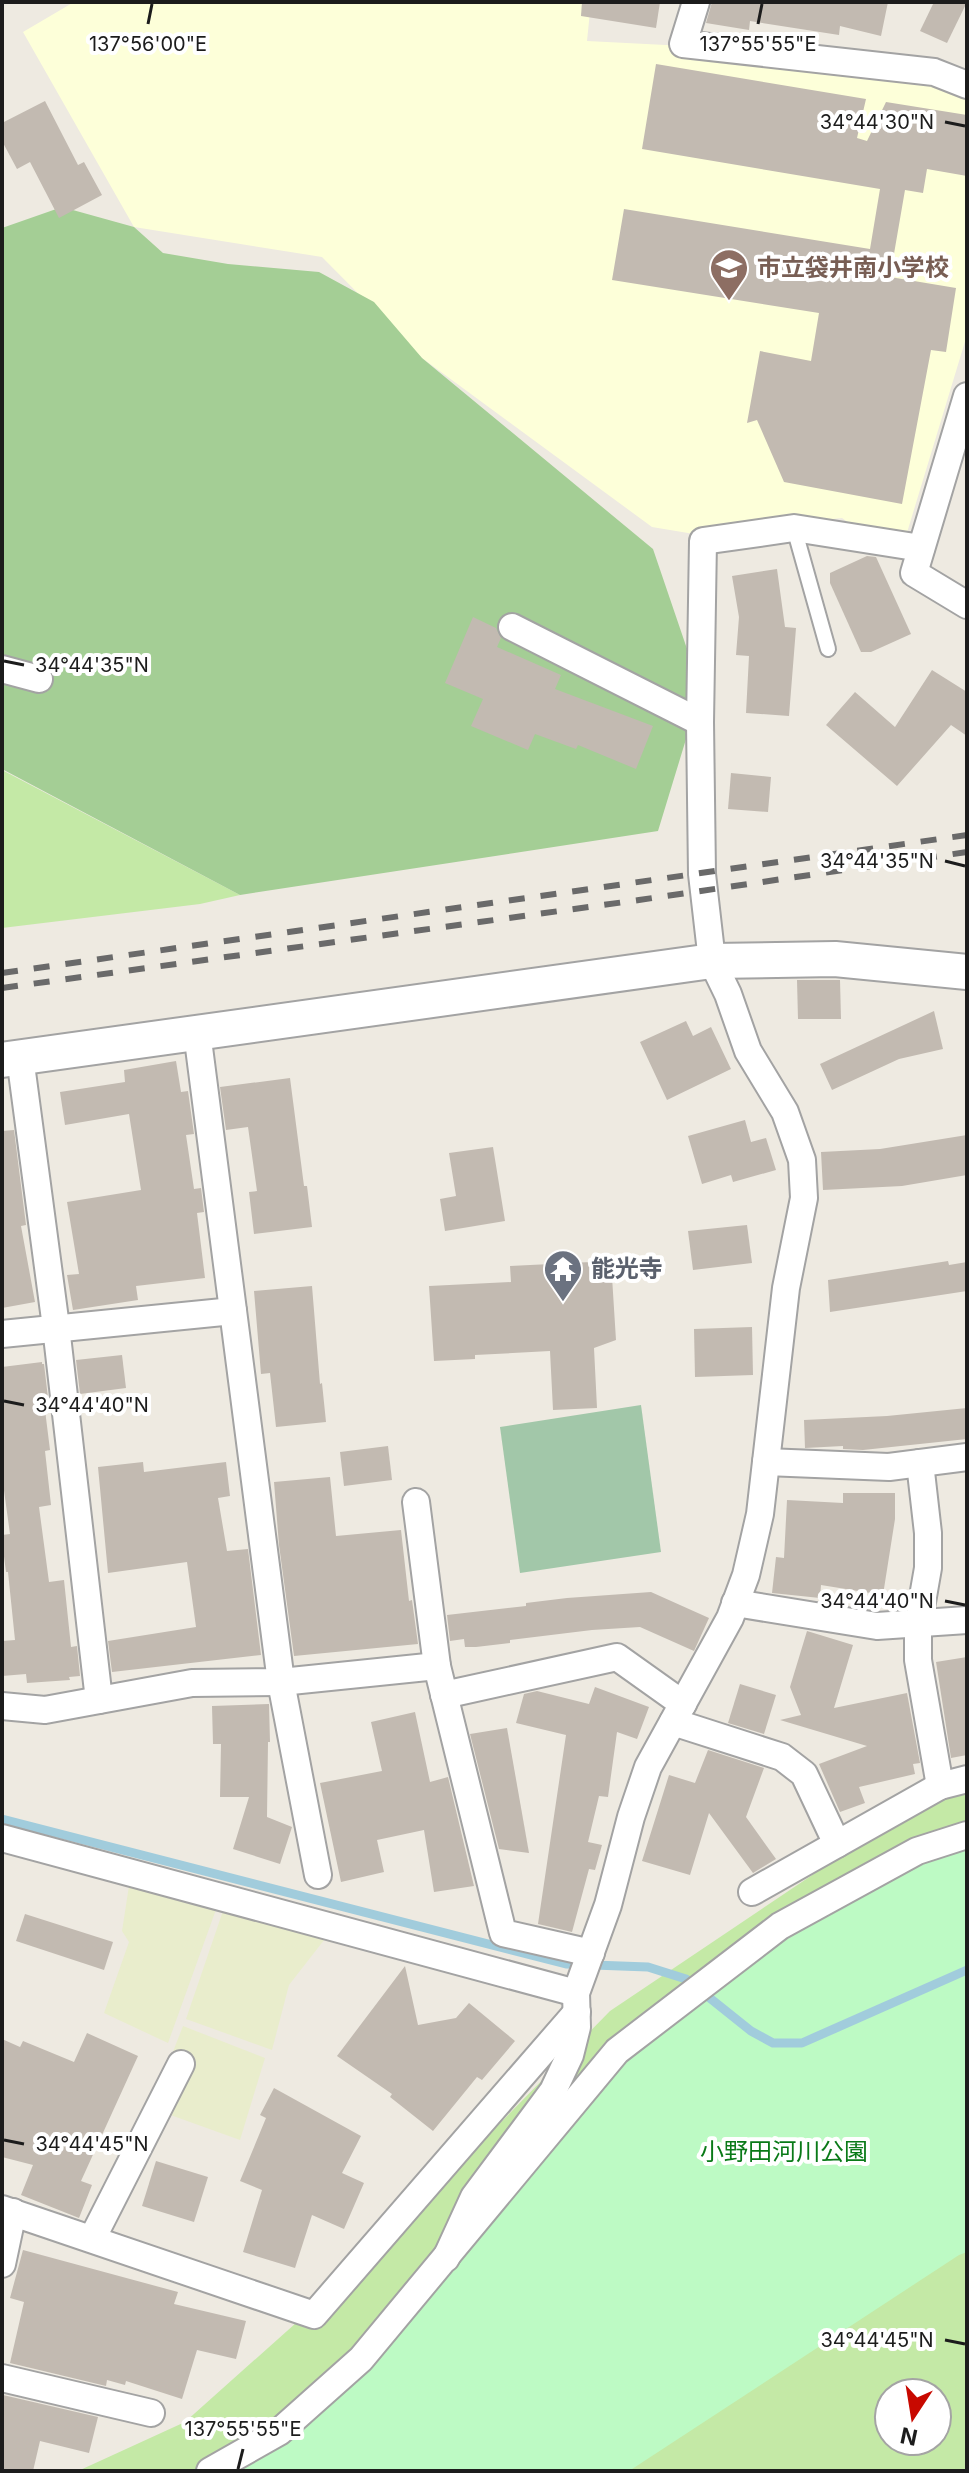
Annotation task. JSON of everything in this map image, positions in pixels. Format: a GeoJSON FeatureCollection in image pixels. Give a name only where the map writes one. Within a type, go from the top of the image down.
{"type":"FeatureCollection","features":[{"type":"Feature","properties":{"kind":"street"},"geometry":{"type":"LineString","coordinates":[[696,2],[683,44],[934,72],[967,85]]}},
{"type":"Feature","properties":{"kind":"street"},"geometry":{"type":"LineString","coordinates":[[965,413],[914,573],[967,605]]}},
{"type":"Feature","properties":{"kind":"street"},"geometry":{"type":"LineString","coordinates":[[446,2258],[474,2197],[553,2091],[570,2055],[577,2027],[577,2002],[648,1767],[730,1618],[746,1575],[760,1514],[786,1288],[804,1198],[802,1160],[785,1112],[748,1051],[728,994],[712,961],[703,891],[700,722],[703,541],[794,528],[921,548]]}},
{"type":"Feature","properties":{"kind":"street"},"geometry":{"type":"LineString","coordinates":[[512,627],[700,722]]}},
{"type":"Feature","properties":{"kind":"street"},"geometry":{"type":"LineString","coordinates":[[2,669],[39,679]]}},
{"type":"Feature","properties":{"kind":"street"},"geometry":{"type":"LineString","coordinates":[[99,1700],[56,1327],[11,1058],[712,961],[835,959],[967,972]]}},
{"type":"Feature","properties":{"kind":"street"},"geometry":{"type":"LineString","coordinates":[[197,1032],[281,1682],[318,1875]]}},
{"type":"Feature","properties":{"kind":"street"},"geometry":{"type":"LineString","coordinates":[[2,1334],[233,1311]]}},
{"type":"Feature","properties":{"kind":"street"},"geometry":{"type":"LineString","coordinates":[[766,1462],[889,1467],[967,1457]]}},
{"type":"Feature","properties":{"kind":"street"},"geometry":{"type":"LineString","coordinates":[[920,1463],[928,1533],[928,1568],[918,1625],[918,1660],[940,1786]]}},
{"type":"Feature","properties":{"kind":"street"},"geometry":{"type":"LineString","coordinates":[[416,1502],[437,1666],[503,1933],[591,1953]]}},
{"type":"Feature","properties":{"kind":"street"},"geometry":{"type":"LineString","coordinates":[[735,1603],[877,1626],[967,1620]]}},
{"type":"Feature","properties":{"kind":"street"},"geometry":{"type":"LineString","coordinates":[[444,1695],[617,1657],[678,1713],[782,1757],[804,1774],[837,1844]]}},
{"type":"Feature","properties":{"kind":"street"},"geometry":{"type":"LineString","coordinates":[[2,1706],[45,1710],[192,1683],[281,1682],[437,1666]]}},
{"type":"Feature","properties":{"kind":"street"},"geometry":{"type":"LineString","coordinates":[[752,1892],[940,1786],[967,1779]]}},
{"type":"Feature","properties":{"kind":"street"},"geometry":{"type":"LineString","coordinates":[[210,2471],[279,2432],[361,2359],[617,2051],[780,1926],[917,1851],[967,1835]]}},
{"type":"Feature","properties":{"kind":"street"},"geometry":{"type":"LineString","coordinates":[[2,1838],[577,2002]]}},
{"type":"Feature","properties":{"kind":"street"},"geometry":{"type":"LineString","coordinates":[[2,2264],[8,2211],[314,2315],[577,2002]]}},
{"type":"Feature","properties":{"kind":"street"},"geometry":{"type":"LineString","coordinates":[[92,2239],[181,2064]]}},
{"type":"Feature","properties":{"kind":"street"},"geometry":{"type":"LineString","coordinates":[[2,2378],[151,2413]]}},
{"type":"Feature","properties":{"kind":"lane"},"geometry":{"type":"LineString","coordinates":[[794,528],[828,649]]}},
{"type":"Feature","properties":{"kind":"shaded area"},"geometry":{"type":"Polygon","coordinates":[[[74,2],[591,2],[587,41],[705,47],[967,85],[967,335],[899,559],[842,518],[694,534],[652,527],[422,358],[322,257],[134,227],[23,32],[74,2]]]}},
{"type":"Feature","properties":{"kind":"shaded area"},"geometry":{"type":"Polygon","coordinates":[[[641,1405],[661,1552],[520,1573],[500,1427],[641,1405]]]}},
{"type":"Feature","properties":{"kind":"shaded area"},"geometry":{"type":"Polygon","coordinates":[[[131,1873],[218,1904],[168,2043],[104,2013],[129,1942],[122,1931],[131,1873]]]}},
{"type":"Feature","properties":{"kind":"shaded area"},"geometry":{"type":"Polygon","coordinates":[[[225,1905],[328,1935],[289,1985],[272,2050],[186,2019],[225,1905]]]}},
{"type":"Feature","properties":{"kind":"shaded area"},"geometry":{"type":"Polygon","coordinates":[[[183,2026],[265,2058],[240,2140],[151,2108],[183,2026]]]}},
{"type":"Feature","properties":{"kind":"green space"},"geometry":{"type":"Polygon","coordinates":[[[62,207],[134,227],[163,253],[228,264],[319,272],[374,302],[422,358],[653,549],[701,690],[658,831],[240,895],[2,769],[2,228],[62,207]]]}},
{"type":"Feature","properties":{"kind":"green space"},"geometry":{"type":"Polygon","coordinates":[[[2,770],[240,895],[200,904],[2,928],[2,770]]]}},
{"type":"Feature","properties":{"kind":"green space","name":"小野田河川公園"},"geometry":{"type":"Polygon","coordinates":[[[967,1789],[967,2471],[78,2471],[185,2422],[362,2264],[610,2011],[860,1843],[944,1795],[967,1789]]]}},
{"type":"Feature","properties":{"kind":"green space","name":"小野田河川公園"},"geometry":{"type":"Polygon","coordinates":[[[967,1837],[967,2252],[629,2471],[210,2471],[279,2432],[617,2051],[780,1926],[967,1837]]]}},
{"type":"Feature","properties":{"kind":"building"},"geometry":{"type":"Polygon","coordinates":[[[582,2],[660,2],[656,28],[581,16],[582,2]]]}},
{"type":"Feature","properties":{"kind":"building"},"geometry":{"type":"Polygon","coordinates":[[[712,2],[888,2],[881,36],[840,26],[839,35],[750,21],[749,30],[706,23],[712,2]]]}},
{"type":"Feature","properties":{"kind":"building"},"geometry":{"type":"Polygon","coordinates":[[[934,2],[967,2],[947,43],[920,31],[934,2]]]}},
{"type":"Feature","properties":{"kind":"building"},"geometry":{"type":"Polygon","coordinates":[[[656,64],[866,99],[857,138],[867,141],[886,102],[967,115],[967,176],[927,169],[923,193],[905,190],[890,277],[956,288],[946,352],[931,350],[902,504],[784,482],[757,420],[747,423],[760,351],[811,361],[819,313],[612,280],[624,209],[870,249],[880,189],[642,149],[656,64]]]}},
{"type":"Feature","properties":{"kind":"building"},"geometry":{"type":"Polygon","coordinates":[[[45,101],[78,165],[84,162],[102,195],[59,218],[30,162],[17,169],[2,141],[2,123],[45,101]]]}},
{"type":"Feature","properties":{"kind":"building"},"geometry":{"type":"Polygon","coordinates":[[[867,556],[876,557],[911,634],[871,652],[861,652],[830,583],[830,573],[867,556]]]}},
{"type":"Feature","properties":{"kind":"building"},"geometry":{"type":"Polygon","coordinates":[[[777,569],[785,627],[796,628],[789,716],[746,713],[749,656],[736,655],[739,617],[732,576],[777,569]]]}},
{"type":"Feature","properties":{"kind":"building"},"geometry":{"type":"Polygon","coordinates":[[[473,617],[496,628],[501,638],[497,647],[561,675],[555,689],[653,726],[636,769],[578,745],[576,749],[535,734],[528,750],[471,726],[483,699],[445,683],[473,617]]]}},
{"type":"Feature","properties":{"kind":"building"},"geometry":{"type":"Polygon","coordinates":[[[932,670],[967,692],[967,736],[951,725],[897,786],[826,725],[855,692],[895,727],[932,670]]]}},
{"type":"Feature","properties":{"kind":"building"},"geometry":{"type":"Polygon","coordinates":[[[731,773],[771,777],[768,812],[728,809],[731,773]]]}},
{"type":"Feature","properties":{"kind":"building"},"geometry":{"type":"Polygon","coordinates":[[[797,980],[840,980],[841,1019],[798,1019],[797,980]]]}},
{"type":"Feature","properties":{"kind":"building"},"geometry":{"type":"Polygon","coordinates":[[[934,1011],[943,1049],[899,1059],[832,1090],[820,1064],[934,1011]]]}},
{"type":"Feature","properties":{"kind":"building"},"geometry":{"type":"Polygon","coordinates":[[[686,1021],[693,1036],[711,1027],[731,1069],[667,1100],[640,1042],[686,1021]]]}},
{"type":"Feature","properties":{"kind":"building"},"geometry":{"type":"Polygon","coordinates":[[[176,1061],[181,1092],[188,1091],[194,1134],[186,1135],[194,1189],[201,1188],[204,1212],[197,1213],[205,1278],[136,1286],[138,1300],[73,1310],[67,1275],[79,1274],[67,1202],[141,1190],[129,1114],[65,1125],[60,1092],[125,1082],[124,1070],[176,1061]]]}},
{"type":"Feature","properties":{"kind":"building"},"geometry":{"type":"Polygon","coordinates":[[[290,1078],[312,1227],[254,1234],[249,1192],[257,1191],[248,1127],[226,1130],[220,1087],[290,1078]]]}},
{"type":"Feature","properties":{"kind":"building"},"geometry":{"type":"Polygon","coordinates":[[[745,1120],[751,1142],[766,1138],[776,1170],[733,1182],[731,1175],[702,1184],[688,1136],[745,1120]]]}},
{"type":"Feature","properties":{"kind":"building"},"geometry":{"type":"Polygon","coordinates":[[[14,1130],[26,1225],[21,1226],[35,1302],[2,1308],[2,1131],[14,1130]]]}},
{"type":"Feature","properties":{"kind":"building"},"geometry":{"type":"Polygon","coordinates":[[[967,1135],[967,1175],[902,1186],[823,1190],[821,1152],[880,1149],[967,1135]]]}},
{"type":"Feature","properties":{"kind":"building"},"geometry":{"type":"Polygon","coordinates":[[[493,1147],[505,1221],[445,1231],[440,1199],[456,1196],[449,1153],[493,1147]]]}},
{"type":"Feature","properties":{"kind":"building"},"geometry":{"type":"Polygon","coordinates":[[[747,1225],[752,1263],[693,1270],[688,1231],[747,1225]]]}},
{"type":"Feature","properties":{"kind":"building","name":"能光寺"},"geometry":{"type":"Polygon","coordinates":[[[611,1261],[616,1340],[594,1348],[597,1408],[553,1410],[550,1351],[475,1355],[475,1359],[434,1361],[429,1286],[511,1282],[510,1266],[611,1261]]]}},
{"type":"Feature","properties":{"kind":"building"},"geometry":{"type":"Polygon","coordinates":[[[948,1261],[949,1265],[967,1262],[967,1291],[830,1312],[828,1280],[948,1261]]]}},
{"type":"Feature","properties":{"kind":"building"},"geometry":{"type":"Polygon","coordinates":[[[312,1286],[326,1422],[276,1427],[270,1373],[261,1374],[254,1291],[312,1286]]]}},
{"type":"Feature","properties":{"kind":"building"},"geometry":{"type":"Polygon","coordinates":[[[752,1327],[753,1375],[695,1377],[694,1329],[752,1327]]]}},
{"type":"Feature","properties":{"kind":"building"},"geometry":{"type":"Polygon","coordinates":[[[122,1355],[126,1388],[80,1394],[76,1360],[122,1355]]]}},
{"type":"Feature","properties":{"kind":"building"},"geometry":{"type":"Polygon","coordinates":[[[42,1362],[48,1398],[44,1402],[50,1450],[45,1451],[51,1505],[39,1507],[49,1582],[64,1580],[71,1647],[77,1646],[80,1676],[69,1677],[70,1680],[27,1683],[26,1674],[2,1676],[2,1641],[15,1640],[2,1541],[2,1535],[10,1534],[2,1476],[2,1367],[42,1362]]]}},
{"type":"Feature","properties":{"kind":"building"},"geometry":{"type":"Polygon","coordinates":[[[967,1408],[967,1439],[863,1450],[843,1449],[843,1446],[805,1448],[804,1420],[967,1408]]]}},
{"type":"Feature","properties":{"kind":"building"},"geometry":{"type":"Polygon","coordinates":[[[388,1446],[392,1480],[344,1486],[340,1452],[388,1446]]]}},
{"type":"Feature","properties":{"kind":"building"},"geometry":{"type":"Polygon","coordinates":[[[143,1462],[144,1472],[226,1462],[230,1496],[218,1498],[227,1551],[248,1549],[261,1655],[112,1672],[108,1641],[196,1627],[187,1562],[108,1573],[98,1467],[143,1462]]]}},
{"type":"Feature","properties":{"kind":"building"},"geometry":{"type":"Polygon","coordinates":[[[330,1477],[336,1536],[401,1530],[409,1601],[412,1600],[418,1644],[294,1656],[274,1482],[330,1477]]]}},
{"type":"Feature","properties":{"kind":"building"},"geometry":{"type":"Polygon","coordinates":[[[843,1493],[895,1493],[895,1519],[883,1595],[821,1585],[820,1598],[772,1593],[776,1557],[784,1558],[787,1500],[843,1503],[843,1493]]]}},
{"type":"Feature","properties":{"kind":"building"},"geometry":{"type":"Polygon","coordinates":[[[651,1592],[709,1618],[694,1651],[640,1627],[510,1640],[510,1643],[476,1647],[465,1647],[464,1639],[450,1641],[447,1615],[567,1598],[651,1592]]]}},
{"type":"Feature","properties":{"kind":"building"},"geometry":{"type":"Polygon","coordinates":[[[807,1631],[853,1645],[834,1708],[907,1693],[920,1763],[913,1764],[915,1774],[859,1787],[865,1803],[840,1812],[819,1764],[867,1746],[780,1720],[801,1715],[790,1687],[807,1631]]]}},
{"type":"Feature","properties":{"kind":"building"},"geometry":{"type":"Polygon","coordinates":[[[967,1657],[967,1755],[951,1758],[936,1662],[967,1657]]]}},
{"type":"Feature","properties":{"kind":"building"},"geometry":{"type":"Polygon","coordinates":[[[740,1684],[776,1695],[764,1734],[728,1723],[740,1684]]]}},
{"type":"Feature","properties":{"kind":"building"},"geometry":{"type":"Polygon","coordinates":[[[595,1687],[649,1707],[637,1739],[617,1732],[608,1797],[599,1796],[588,1842],[602,1845],[595,1870],[589,1869],[572,1932],[538,1924],[566,1735],[516,1723],[524,1694],[537,1691],[589,1704],[595,1687]]]}},
{"type":"Feature","properties":{"kind":"building"},"geometry":{"type":"Polygon","coordinates":[[[269,1704],[267,1817],[292,1827],[280,1864],[233,1849],[249,1797],[220,1797],[221,1744],[213,1744],[212,1706],[269,1704]]]}},
{"type":"Feature","properties":{"kind":"building"},"geometry":{"type":"Polygon","coordinates":[[[415,1712],[430,1782],[448,1777],[474,1886],[434,1892],[424,1830],[377,1840],[384,1872],[341,1882],[320,1783],[382,1771],[371,1722],[415,1712]]]}},
{"type":"Feature","properties":{"kind":"building"},"geometry":{"type":"Polygon","coordinates":[[[507,1728],[529,1853],[499,1849],[470,1734],[507,1728]]]}},
{"type":"Feature","properties":{"kind":"building"},"geometry":{"type":"Polygon","coordinates":[[[708,1750],[764,1768],[746,1817],[776,1859],[753,1873],[709,1813],[690,1875],[642,1861],[669,1775],[695,1783],[708,1750]]]}},
{"type":"Feature","properties":{"kind":"building"},"geometry":{"type":"Polygon","coordinates":[[[25,1914],[113,1942],[104,1970],[16,1941],[25,1914]]]}},
{"type":"Feature","properties":{"kind":"building"},"geometry":{"type":"Polygon","coordinates":[[[405,1966],[418,2025],[456,2018],[469,2003],[515,2041],[482,2080],[477,2077],[433,2131],[390,2097],[392,2094],[337,2056],[405,1966]]]}},
{"type":"Feature","properties":{"kind":"building"},"geometry":{"type":"Polygon","coordinates":[[[87,2033],[138,2056],[81,2181],[92,2185],[79,2218],[21,2195],[33,2165],[2,2157],[2,2039],[20,2047],[23,2041],[74,2062],[87,2033]]]}},
{"type":"Feature","properties":{"kind":"building"},"geometry":{"type":"Polygon","coordinates":[[[274,2088],[361,2136],[342,2173],[364,2183],[344,2229],[312,2215],[295,2268],[243,2252],[262,2190],[240,2181],[266,2118],[260,2115],[274,2088]]]}},
{"type":"Feature","properties":{"kind":"building"},"geometry":{"type":"Polygon","coordinates":[[[156,2161],[208,2177],[194,2222],[142,2206],[156,2161]]]}},
{"type":"Feature","properties":{"kind":"building"},"geometry":{"type":"Polygon","coordinates":[[[23,2250],[178,2292],[174,2304],[246,2321],[236,2359],[197,2350],[182,2399],[126,2381],[125,2385],[107,2380],[106,2386],[10,2363],[24,2302],[10,2298],[23,2250]]]}},
{"type":"Feature","properties":{"kind":"building"},"geometry":{"type":"Polygon","coordinates":[[[3,2395],[98,2417],[89,2453],[40,2441],[33,2471],[2,2471],[3,2395]]]}},
{"type":"Feature","properties":{"kind":"waterway"},"geometry":{"type":"LineString","coordinates":[[2,1819],[566,1964],[648,1967],[686,1979],[751,2031],[773,2043],[802,2043],[967,1970]]}},
{"type":"Feature","properties":{"kind":"railway"},"geometry":{"type":"LineString","coordinates":[[2,973],[967,835]]}},
{"type":"Feature","properties":{"kind":"railway"},"geometry":{"type":"LineString","coordinates":[[2,988],[967,852]]}},
{"type":"Feature","properties":{"kind":"place","name":"市立袋井南小学校"},"geometry":{"type":"Point","coordinates":[729,302]}},
{"type":"Feature","properties":{"kind":"place","name":"能光寺"},"geometry":{"type":"Point","coordinates":[563,1303]}}]}
